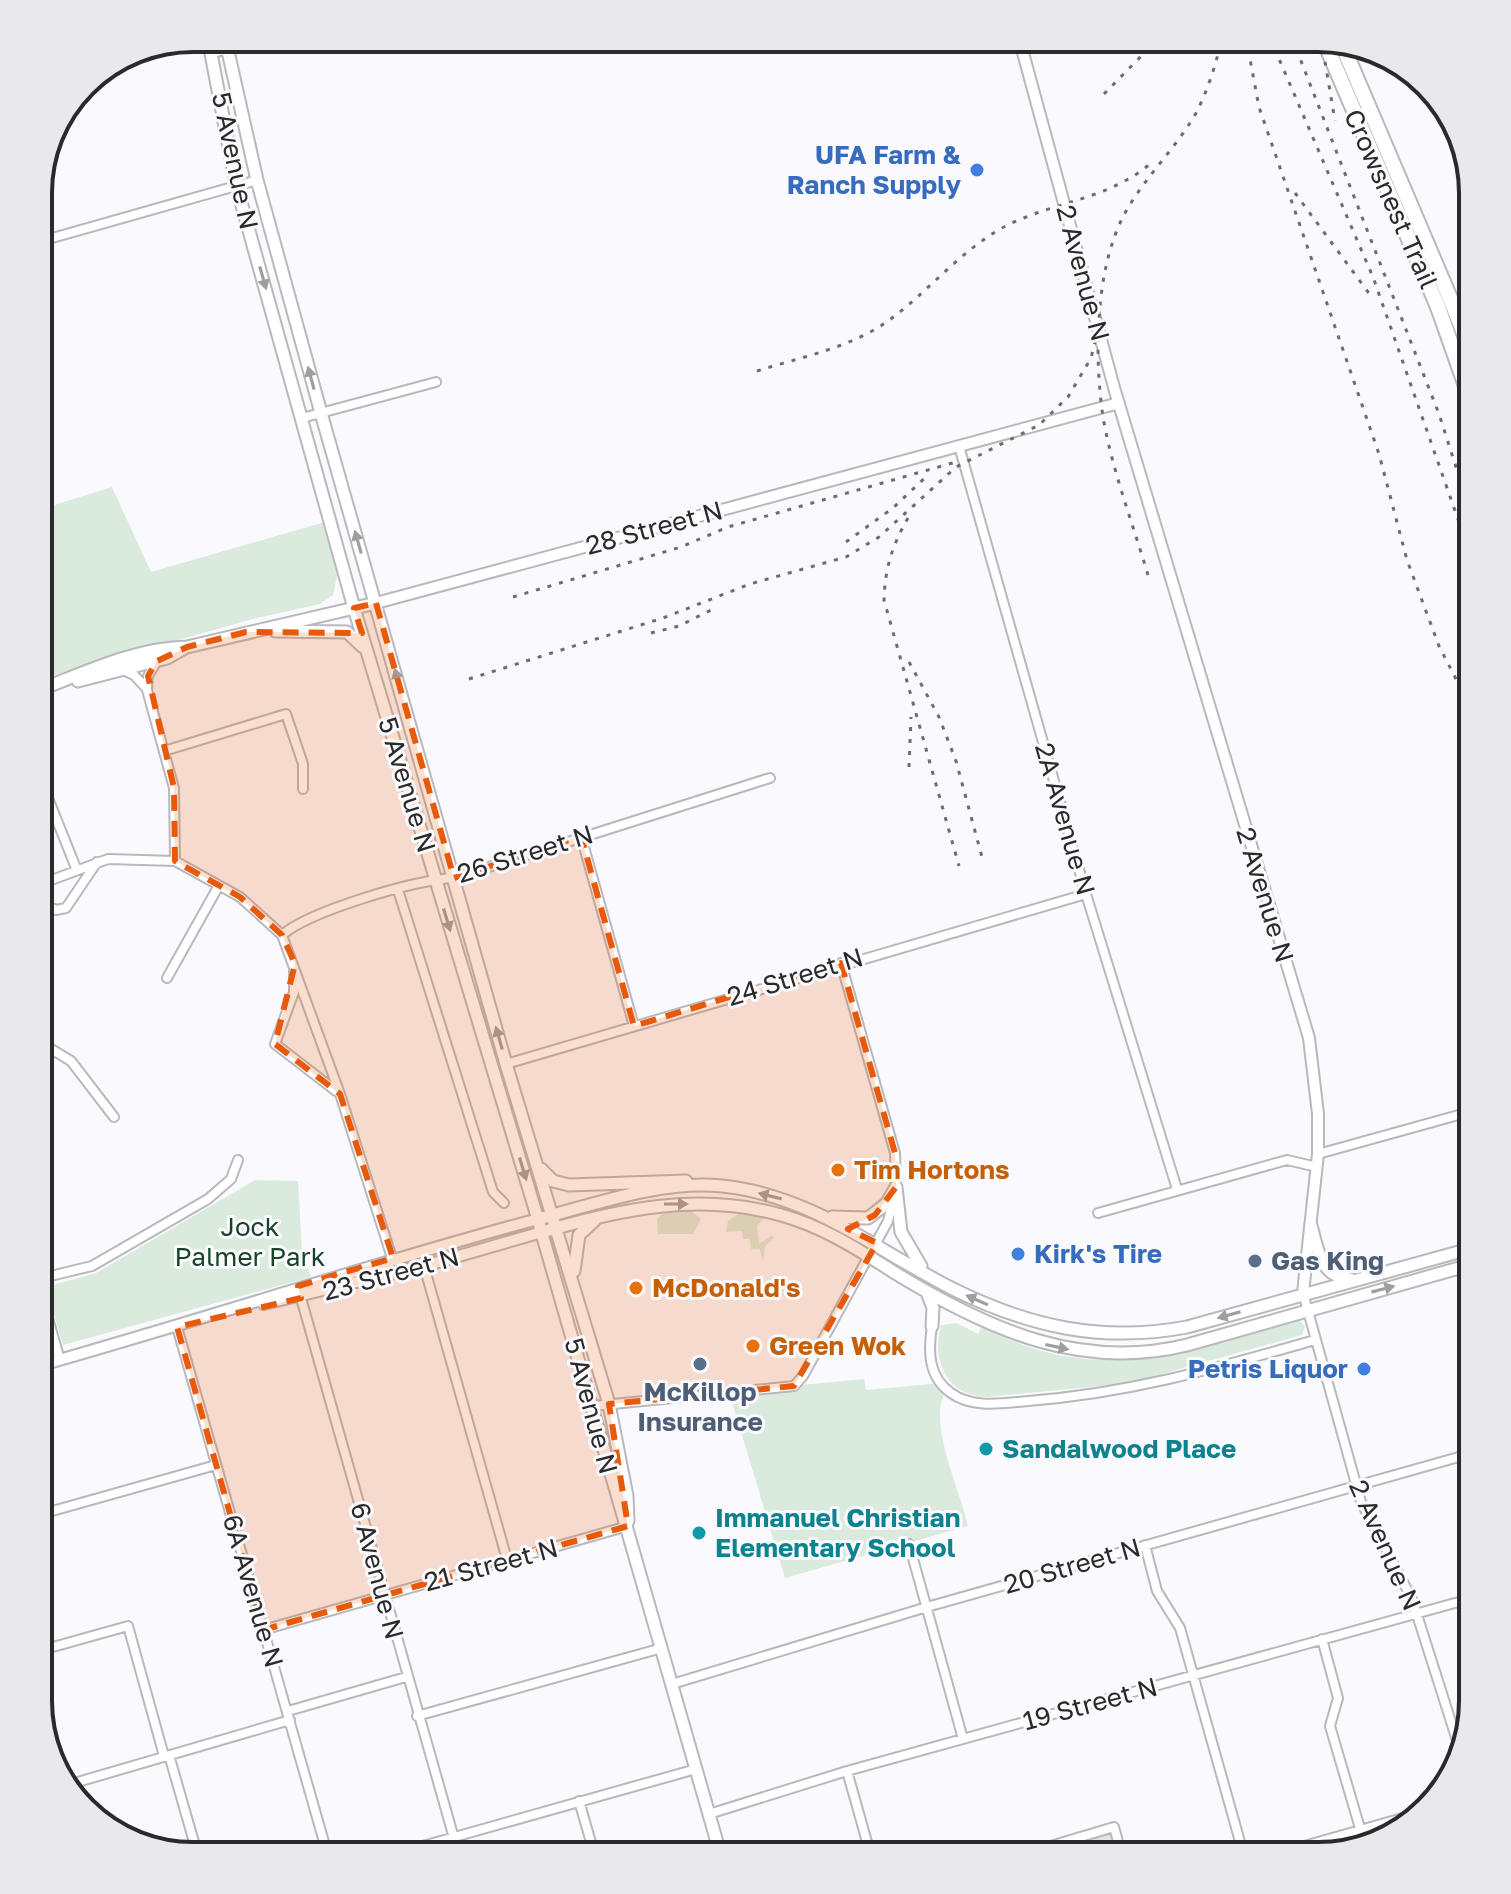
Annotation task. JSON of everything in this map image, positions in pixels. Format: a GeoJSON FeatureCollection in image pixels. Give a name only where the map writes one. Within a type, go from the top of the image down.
{"type":"FeatureCollection","features":[{"type":"Feature","properties":{"kind":"highway","name":"Crowsnest Trail"},"geometry":{"type":"LineString","coordinates":[[1330,52],[1459,330]]}},
{"type":"Feature","properties":{"kind":"highway","name":"Crowsnest Trail"},"geometry":{"type":"LineString","coordinates":[[1346,55],[1445,305],[1459,356]]}},
{"type":"Feature","properties":{"kind":"main road","name":"5 Avenue N"},"geometry":{"type":"LineString","coordinates":[[229,52],[257,180],[321,413],[506,1064],[558,1227],[609,1404],[627,1496],[628,1526]]}},
{"type":"Feature","properties":{"kind":"main road","name":"5 Avenue N"},"geometry":{"type":"LineString","coordinates":[[213,53],[236,184],[354,608],[542,1232],[593,1406],[617,1503],[628,1526],[717,1842]]}},
{"type":"Feature","properties":{"kind":"main road","name":"28 Street N"},"geometry":{"type":"LineString","coordinates":[[52,686],[157,661],[187,647],[376,603]]}},
{"type":"Feature","properties":{"kind":"main road"},"geometry":{"type":"LineString","coordinates":[[246,632],[347,632],[356,637],[369,657]]}},
{"type":"Feature","properties":{"kind":"main road","name":"28 Street N"},"geometry":{"type":"LineString","coordinates":[[52,684],[103,665],[167,648],[187,647]]}},
{"type":"Feature","properties":{"kind":"main road"},"geometry":{"type":"LineString","coordinates":[[539,1166],[553,1181],[569,1185],[664,1181],[779,1198],[827,1217],[926,1273],[1018,1318],[1061,1330],[1105,1335],[1151,1334],[1187,1327],[1459,1252]]}},
{"type":"Feature","properties":{"kind":"main road"},"geometry":{"type":"LineString","coordinates":[[538,1219],[656,1191],[710,1186]]}},
{"type":"Feature","properties":{"kind":"main road"},"geometry":{"type":"LineString","coordinates":[[827,1217],[868,1218],[886,1204],[896,1187]]}},
{"type":"Feature","properties":{"kind":"main road"},"geometry":{"type":"LineString","coordinates":[[896,1187],[901,1232],[926,1273]]}},
{"type":"Feature","properties":{"kind":"main road"},"geometry":{"type":"LineString","coordinates":[[542,1232],[600,1216],[667,1203],[742,1207],[804,1222],[927,1291],[1032,1341],[1113,1354],[1169,1349],[1459,1268]]}},
{"type":"Feature","properties":{"kind":"main road"},"geometry":{"type":"LineString","coordinates":[[575,1287],[576,1243],[579,1235],[600,1216]]}},
{"type":"Feature","properties":{"kind":"main road"},"geometry":{"type":"LineString","coordinates":[[1311,1225],[1324,1266],[1337,1277],[1358,1280]]}},
{"type":"Feature","properties":{"kind":"main road"},"geometry":{"type":"LineString","coordinates":[[927,1291],[933,1308],[932,1326]]}},
{"type":"Feature","properties":{"kind":"main road"},"geometry":{"type":"LineString","coordinates":[[932,1326],[941,1316],[960,1308]]}},
{"type":"Feature","properties":{"kind":"street","name":"2 Avenue N"},"geometry":{"type":"LineString","coordinates":[[1023,52],[1119,403],[1309,1038],[1318,1114],[1318,1154],[1303,1293],[1315,1340],[1356,1486],[1417,1614],[1455,1734]]}},
{"type":"Feature","properties":{"kind":"street"},"geometry":{"type":"LineString","coordinates":[[52,238],[257,180]]}},
{"type":"Feature","properties":{"kind":"street"},"geometry":{"type":"LineString","coordinates":[[1445,305],[1459,301]]}},
{"type":"Feature","properties":{"kind":"street"},"geometry":{"type":"LineString","coordinates":[[302,418],[436,382]]}},
{"type":"Feature","properties":{"kind":"street","name":"28 Street N"},"geometry":{"type":"LineString","coordinates":[[376,603],[1119,403]]}},
{"type":"Feature","properties":{"kind":"street","name":"2A Avenue N"},"geometry":{"type":"LineString","coordinates":[[959,446],[1086,894],[1177,1189]]}},
{"type":"Feature","properties":{"kind":"street"},"geometry":{"type":"LineString","coordinates":[[157,661],[148,676],[147,690],[174,788],[175,861]]}},
{"type":"Feature","properties":{"kind":"street"},"geometry":{"type":"LineString","coordinates":[[123,670],[134,675],[147,690]]}},
{"type":"Feature","properties":{"kind":"street"},"geometry":{"type":"LineString","coordinates":[[164,751],[286,714],[303,764],[303,789]]}},
{"type":"Feature","properties":{"kind":"street","name":"26 Street N"},"geometry":{"type":"LineString","coordinates":[[282,935],[299,923],[398,890],[435,879],[454,878],[770,778]]}},
{"type":"Feature","properties":{"kind":"street"},"geometry":{"type":"LineString","coordinates":[[52,807],[76,868]]}},
{"type":"Feature","properties":{"kind":"street"},"geometry":{"type":"LineString","coordinates":[[581,836],[634,1026]]}},
{"type":"Feature","properties":{"kind":"street"},"geometry":{"type":"LineString","coordinates":[[52,879],[97,862],[175,861],[240,897],[282,935],[340,1094],[392,1258]]}},
{"type":"Feature","properties":{"kind":"street"},"geometry":{"type":"LineString","coordinates":[[52,908],[66,908],[97,862]]}},
{"type":"Feature","properties":{"kind":"street"},"geometry":{"type":"LineString","coordinates":[[167,978],[218,887]]}},
{"type":"Feature","properties":{"kind":"street","name":"5 Avenue N"},"geometry":{"type":"LineString","coordinates":[[398,890],[493,1192],[504,1203]]}},
{"type":"Feature","properties":{"kind":"street","name":"24 Street N"},"geometry":{"type":"LineString","coordinates":[[506,1064],[841,963],[1086,894]]}},
{"type":"Feature","properties":{"kind":"street"},"geometry":{"type":"LineString","coordinates":[[593,1406],[794,1386],[877,1243],[888,1221],[896,1187],[895,1153],[841,963]]}},
{"type":"Feature","properties":{"kind":"street"},"geometry":{"type":"LineString","coordinates":[[295,964],[294,992],[275,1044],[321,1076],[340,1094]]}},
{"type":"Feature","properties":{"kind":"street"},"geometry":{"type":"LineString","coordinates":[[52,1049],[71,1061],[114,1117]]}},
{"type":"Feature","properties":{"kind":"street"},"geometry":{"type":"LineString","coordinates":[[1318,1154],[1459,1115]]}},
{"type":"Feature","properties":{"kind":"street"},"geometry":{"type":"LineString","coordinates":[[52,1277],[92,1266],[208,1199],[231,1179],[238,1160]]}},
{"type":"Feature","properties":{"kind":"street"},"geometry":{"type":"LineString","coordinates":[[1098,1213],[1287,1160],[1317,1167]]}},
{"type":"Feature","properties":{"kind":"street","name":"23 Street N"},"geometry":{"type":"LineString","coordinates":[[52,1362],[238,1309],[298,1286],[392,1258],[538,1219]]}},
{"type":"Feature","properties":{"kind":"street","name":"23 Street N"},"geometry":{"type":"LineString","coordinates":[[238,1309],[301,1298],[542,1232]]}},
{"type":"Feature","properties":{"kind":"street"},"geometry":{"type":"LineString","coordinates":[[424,1266],[508,1563]]}},
{"type":"Feature","properties":{"kind":"street","name":"6 Avenue N"},"geometry":{"type":"LineString","coordinates":[[298,1286],[417,1716],[455,1842]]}},
{"type":"Feature","properties":{"kind":"street"},"geometry":{"type":"LineString","coordinates":[[932,1326],[929,1353],[941,1383],[961,1398],[986,1403],[1126,1391],[1315,1340]]}},
{"type":"Feature","properties":{"kind":"street","name":"6A Avenue N"},"geometry":{"type":"LineString","coordinates":[[177,1327],[324,1842]]}},
{"type":"Feature","properties":{"kind":"street"},"geometry":{"type":"LineString","coordinates":[[52,1331],[60,1360]]}},
{"type":"Feature","properties":{"kind":"street","name":"20 Street N"},"geometry":{"type":"LineString","coordinates":[[672,1684],[927,1607],[1459,1457]]}},
{"type":"Feature","properties":{"kind":"street"},"geometry":{"type":"LineString","coordinates":[[52,1511],[216,1465]]}},
{"type":"Feature","properties":{"kind":"street","name":"21 Street N"},"geometry":{"type":"LineString","coordinates":[[263,1630],[384,1594],[508,1563],[628,1526]]}},
{"type":"Feature","properties":{"kind":"street"},"geometry":{"type":"LineString","coordinates":[[909,1544],[963,1739]]}},
{"type":"Feature","properties":{"kind":"street"},"geometry":{"type":"LineString","coordinates":[[1145,1545],[1157,1591],[1180,1628],[1240,1842]]}},
{"type":"Feature","properties":{"kind":"street","name":"19 Street N"},"geometry":{"type":"LineString","coordinates":[[709,1814],[847,1771],[1459,1602]]}},
{"type":"Feature","properties":{"kind":"street"},"geometry":{"type":"LineString","coordinates":[[52,1647],[128,1626],[194,1842]]}},
{"type":"Feature","properties":{"kind":"street"},"geometry":{"type":"LineString","coordinates":[[1322,1639],[1338,1689],[1330,1726],[1362,1835]]}},
{"type":"Feature","properties":{"kind":"street"},"geometry":{"type":"LineString","coordinates":[[417,1716],[662,1648]]}},
{"type":"Feature","properties":{"kind":"street"},"geometry":{"type":"LineString","coordinates":[[78,1782],[167,1756],[406,1677]]}},
{"type":"Feature","properties":{"kind":"street"},"geometry":{"type":"LineString","coordinates":[[436,1842],[696,1769]]}},
{"type":"Feature","properties":{"kind":"street"},"geometry":{"type":"LineString","coordinates":[[847,1771],[867,1842]]}},
{"type":"Feature","properties":{"kind":"street"},"geometry":{"type":"LineString","coordinates":[[579,1801],[591,1842]]}},
{"type":"Feature","properties":{"kind":"street"},"geometry":{"type":"LineString","coordinates":[[1319,1842],[1390,1822]]}},
{"type":"Feature","properties":{"kind":"street"},"geometry":{"type":"LineString","coordinates":[[1064,1842],[1114,1827],[1118,1842]]}},
{"type":"Feature","properties":{"kind":"highlighted area"},"geometry":{"type":"Polygon","coordinates":[[[376,603],[454,878],[581,836],[634,1026],[841,963],[895,1153],[896,1187],[875,1215],[848,1229],[877,1243],[794,1386],[609,1404],[628,1526],[263,1630],[177,1327],[301,1298],[298,1286],[393,1258],[340,1094],[275,1044],[295,964],[282,935],[240,897],[175,861],[174,788],[148,676],[157,661],[187,647],[246,632],[362,633],[354,608],[376,603]]]}},
{"type":"Feature","properties":{"kind":"green space"},"geometry":{"type":"Polygon","coordinates":[[[112,487],[151,572],[325,522],[338,571],[333,595],[320,604],[249,620],[52,676],[52,506],[112,487]]]}},
{"type":"Feature","properties":{"kind":"green space","name":"Jock Palmer Park"},"geometry":{"type":"Polygon","coordinates":[[[255,1180],[298,1181],[302,1251],[311,1277],[63,1345],[52,1307],[52,1285],[96,1273],[255,1180]]]}},
{"type":"Feature","properties":{"kind":"green space"},"geometry":{"type":"Polygon","coordinates":[[[690,1210],[701,1219],[693,1234],[658,1234],[657,1219],[662,1214],[690,1210]]]}},
{"type":"Feature","properties":{"kind":"green space"},"geometry":{"type":"Polygon","coordinates":[[[738,1214],[765,1217],[757,1226],[759,1244],[772,1235],[774,1238],[765,1246],[763,1262],[760,1249],[751,1249],[750,1239],[743,1239],[742,1231],[726,1232],[728,1221],[738,1214]]]}},
{"type":"Feature","properties":{"kind":"green space"},"geometry":{"type":"Polygon","coordinates":[[[1299,1320],[1305,1326],[1302,1335],[1130,1383],[988,1397],[962,1391],[952,1384],[945,1374],[938,1351],[941,1325],[957,1323],[978,1334],[982,1326],[1024,1345],[1064,1356],[1102,1360],[1179,1352],[1299,1320]]]}},
{"type":"Feature","properties":{"kind":"green space"},"geometry":{"type":"Polygon","coordinates":[[[864,1379],[866,1390],[941,1383],[947,1390],[941,1402],[942,1436],[968,1526],[785,1578],[729,1392],[864,1379]]]}},
{"type":"Feature","properties":{"kind":"green space"},"geometry":{"type":"Polygon","coordinates":[[[1114,1827],[1118,1842],[1064,1842],[1114,1827]]]}},
{"type":"Feature","properties":{"kind":"railway"},"geometry":{"type":"LineString","coordinates":[[1104,94],[1145,52]]}},
{"type":"Feature","properties":{"kind":"railway"},"geometry":{"type":"LineString","coordinates":[[1148,575],[1117,477],[1103,417],[1098,367],[1102,286],[1115,235],[1125,213],[1196,113],[1218,52]]}},
{"type":"Feature","properties":{"kind":"railway"},"geometry":{"type":"LineString","coordinates":[[1249,52],[1259,107],[1379,454],[1407,560],[1439,646],[1459,685]]}},
{"type":"Feature","properties":{"kind":"railway"},"geometry":{"type":"LineString","coordinates":[[1276,52],[1373,277],[1459,522]]}},
{"type":"Feature","properties":{"kind":"railway"},"geometry":{"type":"LineString","coordinates":[[1297,52],[1439,414],[1459,476]]}},
{"type":"Feature","properties":{"kind":"railway"},"geometry":{"type":"LineString","coordinates":[[1323,52],[1335,121]]}},
{"type":"Feature","properties":{"kind":"railway"},"geometry":{"type":"LineString","coordinates":[[757,371],[858,338],[888,321],[972,249],[1002,228],[1117,185],[1151,163]]}},
{"type":"Feature","properties":{"kind":"railway"},"geometry":{"type":"LineString","coordinates":[[1295,193],[1371,296]]}},
{"type":"Feature","properties":{"kind":"railway"},"geometry":{"type":"LineString","coordinates":[[469,679],[663,618],[750,584],[846,557],[879,537],[956,467],[1039,425],[1068,397],[1091,358],[1098,329]]}},
{"type":"Feature","properties":{"kind":"railway"},"geometry":{"type":"LineString","coordinates":[[513,597],[681,547],[728,527],[956,462]]}},
{"type":"Feature","properties":{"kind":"railway"},"geometry":{"type":"LineString","coordinates":[[846,542],[893,508],[929,474]]}},
{"type":"Feature","properties":{"kind":"railway"},"geometry":{"type":"LineString","coordinates":[[908,518],[890,558],[884,600],[959,866]]}},
{"type":"Feature","properties":{"kind":"railway"},"geometry":{"type":"LineString","coordinates":[[651,633],[679,626],[711,610]]}},
{"type":"Feature","properties":{"kind":"railway"},"geometry":{"type":"LineString","coordinates":[[909,662],[939,717],[956,761],[982,857]]}},
{"type":"Feature","properties":{"kind":"railway"},"geometry":{"type":"LineString","coordinates":[[909,767],[911,717]]}},
{"type":"Feature","properties":{"kind":"place","name":"UFA Farm & Ranch Supply"},"geometry":{"type":"Point","coordinates":[977,170]}},
{"type":"Feature","properties":{"kind":"place","name":"Tim Hortons"},"geometry":{"type":"Point","coordinates":[838,1170]}},
{"type":"Feature","properties":{"kind":"place","name":"Kirk's Tire"},"geometry":{"type":"Point","coordinates":[1018,1254]}},
{"type":"Feature","properties":{"kind":"place","name":"Gas King"},"geometry":{"type":"Point","coordinates":[1255,1261]}},
{"type":"Feature","properties":{"kind":"place","name":"McDonald's"},"geometry":{"type":"Point","coordinates":[636,1288]}},
{"type":"Feature","properties":{"kind":"place","name":"Green Wok"},"geometry":{"type":"Point","coordinates":[753,1346]}},
{"type":"Feature","properties":{"kind":"place","name":"McKillop Insurance"},"geometry":{"type":"Point","coordinates":[700,1364]}},
{"type":"Feature","properties":{"kind":"place","name":"Petris Liquor"},"geometry":{"type":"Point","coordinates":[1364,1369]}},
{"type":"Feature","properties":{"kind":"place","name":"Sandalwood Place"},"geometry":{"type":"Point","coordinates":[986,1449]}},
{"type":"Feature","properties":{"kind":"place","name":"Immanuel Christian Elementary School"},"geometry":{"type":"Point","coordinates":[699,1533]}}]}
